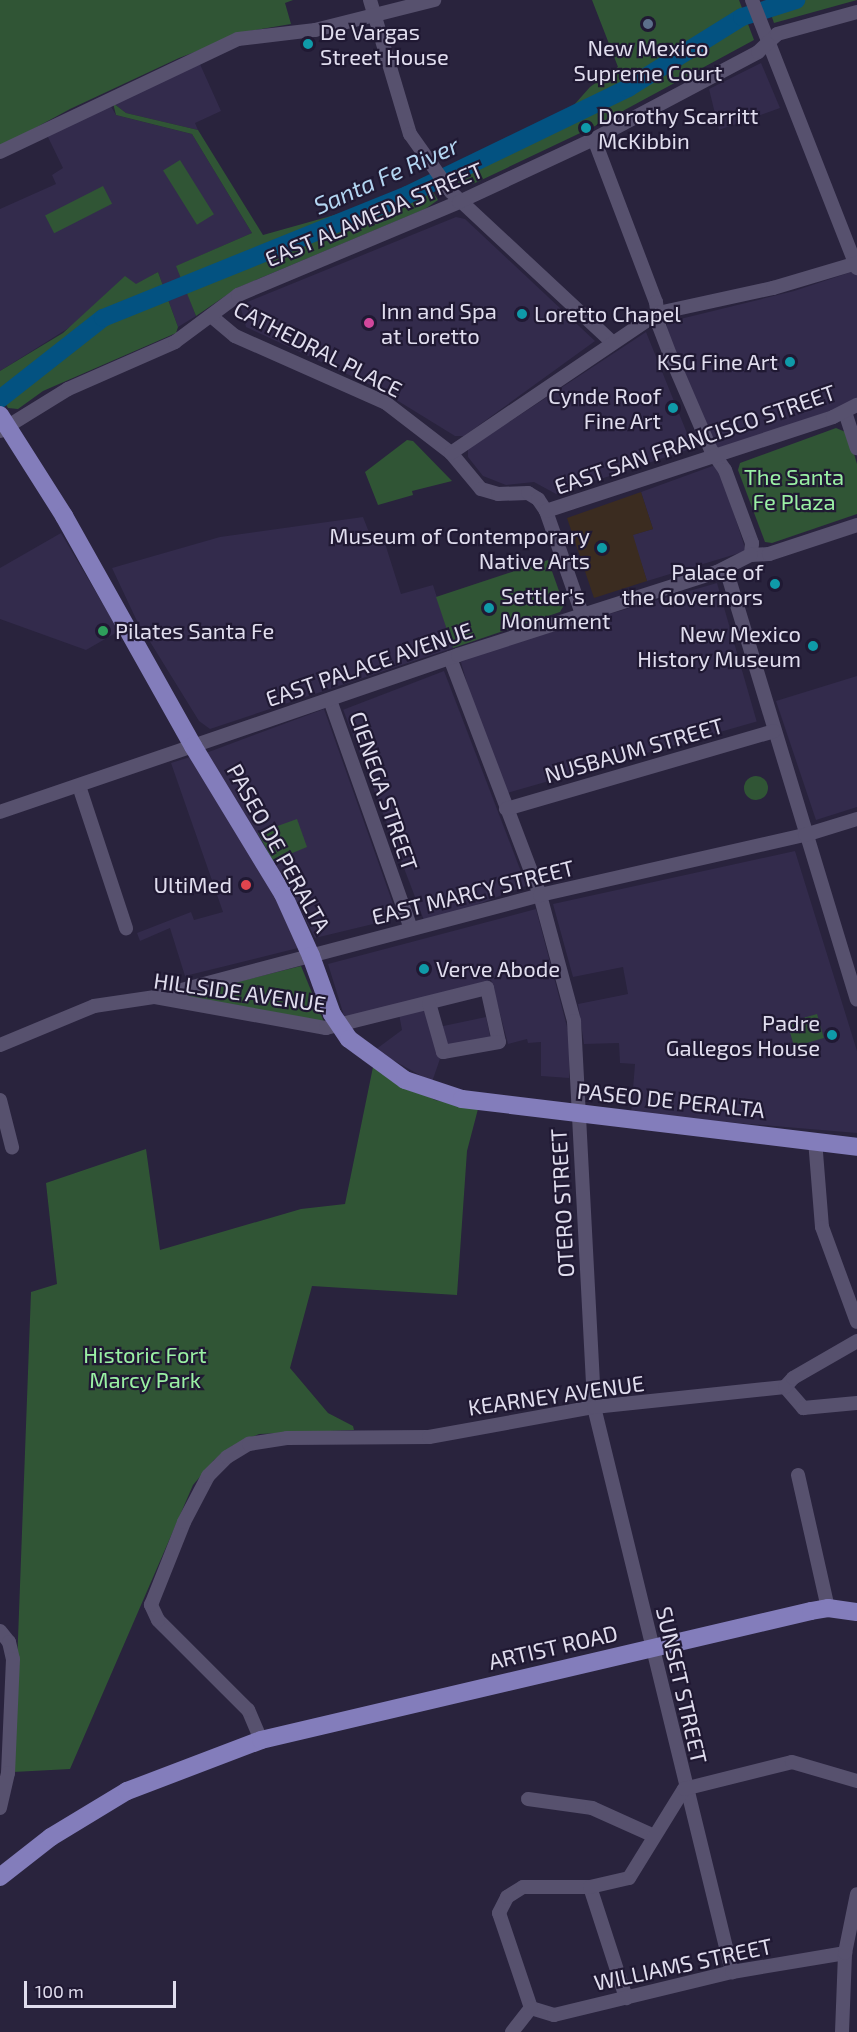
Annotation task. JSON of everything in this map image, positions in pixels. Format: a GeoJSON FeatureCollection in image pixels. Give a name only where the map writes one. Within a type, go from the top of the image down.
{"type":"FeatureCollection","features":[{"type":"Feature","properties":{"kind":"main road","name":"PASEO DE PERALTA"},"geometry":{"type":"LineString","coordinates":[[2,422],[98,572],[193,746],[283,894],[311,956],[338,1027],[378,1062],[430,1090],[462,1099],[579,1115],[815,1140],[857,1147]]}},
{"type":"Feature","properties":{"kind":"main road","name":"ARTIST ROAD"},"geometry":{"type":"LineString","coordinates":[[0,1877],[51,1837],[127,1791],[261,1740],[828,1608],[857,1612]]}},
{"type":"Feature","properties":{"kind":"street"},"geometry":{"type":"LineString","coordinates":[[370,0],[402,116],[410,134],[455,197],[613,343]]}},
{"type":"Feature","properties":{"kind":"street"},"geometry":{"type":"LineString","coordinates":[[0,152],[230,42],[255,34],[315,30],[434,0]]}},
{"type":"Feature","properties":{"kind":"street"},"geometry":{"type":"LineString","coordinates":[[451,453],[658,313],[763,291],[856,265],[752,0]]}},
{"type":"Feature","properties":{"kind":"street","name":"EAST ALAMEDA STREET"},"geometry":{"type":"LineString","coordinates":[[2,422],[68,389],[175,342],[238,295],[455,197],[594,139],[758,52],[768,41],[784,32],[857,12]]}},
{"type":"Feature","properties":{"kind":"street"},"geometry":{"type":"LineString","coordinates":[[594,139],[658,313],[658,326],[717,455],[752,543],[751,555],[769,554],[857,525]]}},
{"type":"Feature","properties":{"kind":"street","name":"CATHEDRAL PLACE"},"geometry":{"type":"LineString","coordinates":[[212,316],[235,336],[371,394],[451,453],[481,489],[498,494],[534,495],[546,511]]}},
{"type":"Feature","properties":{"kind":"street"},"geometry":{"type":"LineString","coordinates":[[851,408],[857,448]]}},
{"type":"Feature","properties":{"kind":"street","name":"EAST SAN FRANCISCO STREET"},"geometry":{"type":"LineString","coordinates":[[546,511],[851,408]]}},
{"type":"Feature","properties":{"kind":"street"},"geometry":{"type":"LineString","coordinates":[[546,511],[582,614]]}},
{"type":"Feature","properties":{"kind":"street","name":"EAST PALACE AVENUE"},"geometry":{"type":"LineString","coordinates":[[0,812],[450,658],[726,569],[751,555]]}},
{"type":"Feature","properties":{"kind":"street"},"geometry":{"type":"LineString","coordinates":[[726,569],[805,836],[857,999]]}},
{"type":"Feature","properties":{"kind":"street","name":"OTERO STREET"},"geometry":{"type":"LineString","coordinates":[[450,658],[540,895],[574,1021],[594,1407]]}},
{"type":"Feature","properties":{"kind":"street","name":"CIENEGA STREET"},"geometry":{"type":"LineString","coordinates":[[330,700],[411,928]]}},
{"type":"Feature","properties":{"kind":"street","name":"NUSBAUM STREET"},"geometry":{"type":"LineString","coordinates":[[506,809],[774,731]]}},
{"type":"Feature","properties":{"kind":"street"},"geometry":{"type":"LineString","coordinates":[[78,786],[126,928]]}},
{"type":"Feature","properties":{"kind":"street","name":"EAST MARCY STREET"},"geometry":{"type":"LineString","coordinates":[[154,997],[540,895],[805,836],[857,819]]}},
{"type":"Feature","properties":{"kind":"street","name":"HILLSIDE AVENUE"},"geometry":{"type":"LineString","coordinates":[[0,1045],[94,1006],[154,997],[326,1028],[338,1027],[429,1003],[487,988],[499,1042],[443,1052],[429,1003]]}},
{"type":"Feature","properties":{"kind":"street"},"geometry":{"type":"LineString","coordinates":[[0,1100],[12,1147]]}},
{"type":"Feature","properties":{"kind":"street"},"geometry":{"type":"LineString","coordinates":[[815,1140],[822,1227],[857,1322]]}},
{"type":"Feature","properties":{"kind":"street"},"geometry":{"type":"LineString","coordinates":[[857,1341],[793,1378],[785,1387],[803,1408],[857,1403]]}},
{"type":"Feature","properties":{"kind":"street","name":"KEARNEY AVENUE"},"geometry":{"type":"LineString","coordinates":[[261,1740],[248,1710],[158,1620],[151,1605],[184,1522],[208,1476],[227,1457],[249,1444],[287,1438],[429,1437],[594,1407],[785,1387]]}},
{"type":"Feature","properties":{"kind":"street","name":"SUNSET STREET"},"geometry":{"type":"LineString","coordinates":[[594,1407],[684,1789],[732,1972]]}},
{"type":"Feature","properties":{"kind":"street"},"geometry":{"type":"LineString","coordinates":[[798,1475],[828,1608]]}},
{"type":"Feature","properties":{"kind":"street"},"geometry":{"type":"LineString","coordinates":[[0,1631],[9,1642],[12,1659],[8,1773],[0,1808]]}},
{"type":"Feature","properties":{"kind":"street"},"geometry":{"type":"LineString","coordinates":[[512,2032],[531,2008],[499,1913],[507,1897],[523,1887],[590,1887],[630,1878],[684,1789],[792,1762],[857,1781]]}},
{"type":"Feature","properties":{"kind":"street"},"geometry":{"type":"LineString","coordinates":[[528,1799],[591,1808],[654,1836]]}},
{"type":"Feature","properties":{"kind":"street"},"geometry":{"type":"LineString","coordinates":[[590,1887],[626,1998]]}},
{"type":"Feature","properties":{"kind":"street"},"geometry":{"type":"LineString","coordinates":[[842,2032],[845,1953],[857,1894]]}},
{"type":"Feature","properties":{"kind":"street","name":"WILLIAMS STREET"},"geometry":{"type":"LineString","coordinates":[[531,2008],[554,2014],[732,1972],[845,1953]]}},
{"type":"Feature","properties":{"kind":"shaded area"},"geometry":{"type":"Polygon","coordinates":[[[199,62],[221,111],[195,123],[198,130],[126,113],[113,103],[199,62]]]}},
{"type":"Feature","properties":{"kind":"shaded area"},"geometry":{"type":"Polygon","coordinates":[[[761,63],[780,108],[719,130],[709,89],[761,63]]]}},
{"type":"Feature","properties":{"kind":"shaded area"},"geometry":{"type":"Polygon","coordinates":[[[110,105],[116,115],[192,134],[252,233],[177,266],[196,316],[178,327],[158,272],[0,371],[0,209],[56,184],[52,175],[63,168],[47,135],[110,105]]]}},
{"type":"Feature","properties":{"kind":"shaded area","name":"Inn and Spa at Loretto"},"geometry":{"type":"Polygon","coordinates":[[[456,217],[465,219],[595,341],[464,436],[455,436],[377,388],[246,327],[240,305],[456,217]]]}},
{"type":"Feature","properties":{"kind":"shaded area"},"geometry":{"type":"Polygon","coordinates":[[[857,270],[857,401],[728,448],[715,448],[666,328],[668,322],[794,291],[857,270]]]}},
{"type":"Feature","properties":{"kind":"shaded area"},"geometry":{"type":"Polygon","coordinates":[[[646,332],[693,448],[556,494],[534,482],[506,485],[483,476],[468,457],[468,449],[646,332]]]}},
{"type":"Feature","properties":{"kind":"shaded area"},"geometry":{"type":"Polygon","coordinates":[[[718,464],[746,551],[647,581],[632,535],[653,529],[641,492],[718,464]]]}},
{"type":"Feature","properties":{"kind":"shaded area"},"geometry":{"type":"Polygon","coordinates":[[[641,492],[653,529],[633,535],[647,581],[594,598],[567,518],[641,492]]]}},
{"type":"Feature","properties":{"kind":"shaded area"},"geometry":{"type":"Polygon","coordinates":[[[363,517],[372,540],[383,537],[401,594],[433,585],[453,648],[210,729],[199,721],[136,619],[112,568],[220,537],[363,517]]]}},
{"type":"Feature","properties":{"kind":"shaded area"},"geometry":{"type":"Polygon","coordinates":[[[61,533],[119,631],[86,650],[0,619],[0,568],[61,533]]]}},
{"type":"Feature","properties":{"kind":"shaded area"},"geometry":{"type":"Polygon","coordinates":[[[717,583],[757,721],[499,795],[459,657],[717,583]]]}},
{"type":"Feature","properties":{"kind":"shaded area"},"geometry":{"type":"Polygon","coordinates":[[[444,671],[526,886],[426,924],[343,710],[444,671]]]}},
{"type":"Feature","properties":{"kind":"shaded area"},"geometry":{"type":"Polygon","coordinates":[[[857,676],[857,807],[816,820],[776,701],[857,676]]]}},
{"type":"Feature","properties":{"kind":"shaded area"},"geometry":{"type":"Polygon","coordinates":[[[324,709],[398,918],[315,938],[286,881],[206,753],[324,709]]]}},
{"type":"Feature","properties":{"kind":"shaded area"},"geometry":{"type":"Polygon","coordinates":[[[190,757],[274,895],[298,948],[185,976],[170,928],[140,941],[137,933],[191,912],[194,920],[223,912],[171,763],[190,757]]]}},
{"type":"Feature","properties":{"kind":"shaded area"},"geometry":{"type":"Polygon","coordinates":[[[795,851],[857,1051],[857,1133],[631,1114],[635,1064],[620,1063],[619,1043],[584,1044],[578,1004],[628,994],[623,967],[573,977],[553,904],[795,851]]]}},
{"type":"Feature","properties":{"kind":"shaded area"},"geometry":{"type":"Polygon","coordinates":[[[536,909],[570,1038],[569,1078],[541,1076],[541,1042],[528,1043],[527,1039],[508,1044],[491,980],[345,1019],[328,964],[536,909]]]}},
{"type":"Feature","properties":{"kind":"shaded area"},"geometry":{"type":"Polygon","coordinates":[[[427,1007],[442,1053],[432,1082],[375,1050],[402,1030],[399,1014],[427,1007]]]}},
{"type":"Feature","properties":{"kind":"shaded area"},"geometry":{"type":"Polygon","coordinates":[[[486,1017],[491,1040],[446,1050],[441,1027],[486,1017]]]}},
{"type":"Feature","properties":{"kind":"green space"},"geometry":{"type":"Polygon","coordinates":[[[0,0],[293,0],[285,3],[291,24],[250,31],[179,58],[70,109],[0,147],[0,0]]]}},
{"type":"Feature","properties":{"kind":"green space"},"geometry":{"type":"Polygon","coordinates":[[[592,0],[739,0],[754,40],[595,126],[475,183],[461,186],[447,168],[566,114],[590,87],[618,67],[592,0]]]}},
{"type":"Feature","properties":{"kind":"green space"},"geometry":{"type":"Polygon","coordinates":[[[766,0],[857,0],[774,23],[766,0]]]}},
{"type":"Feature","properties":{"kind":"green space"},"geometry":{"type":"Polygon","coordinates":[[[113,103],[126,113],[198,130],[263,235],[370,205],[424,177],[438,200],[425,209],[237,288],[196,316],[176,266],[252,233],[192,134],[116,115],[113,103]]]}},
{"type":"Feature","properties":{"kind":"green space"},"geometry":{"type":"Polygon","coordinates":[[[180,160],[214,214],[197,225],[163,171],[180,160]]]}},
{"type":"Feature","properties":{"kind":"green space"},"geometry":{"type":"Polygon","coordinates":[[[103,186],[112,204],[54,233],[45,216],[103,186]]]}},
{"type":"Feature","properties":{"kind":"green space"},"geometry":{"type":"Polygon","coordinates":[[[158,272],[178,327],[176,333],[43,391],[18,409],[8,408],[0,394],[0,371],[63,333],[125,276],[136,284],[158,272]]]}},
{"type":"Feature","properties":{"kind":"green space","name":"The Santa Fe Plaza"},"geometry":{"type":"Polygon","coordinates":[[[836,428],[848,433],[857,464],[857,514],[772,543],[765,542],[738,470],[740,463],[836,428]]]}},
{"type":"Feature","properties":{"kind":"green space"},"geometry":{"type":"Polygon","coordinates":[[[407,440],[413,441],[452,481],[412,491],[413,495],[378,505],[365,472],[407,440]]]}},
{"type":"Feature","properties":{"kind":"green space"},"geometry":{"type":"Polygon","coordinates":[[[548,560],[564,605],[560,612],[453,648],[436,597],[548,560]]]}},
{"type":"Feature","properties":{"kind":"green space"},"geometry":{"type":"Polygon","coordinates":[[[756,776],[764,780],[768,788],[764,796],[756,800],[748,796],[744,788],[748,780],[756,776]]]}},
{"type":"Feature","properties":{"kind":"green space"},"geometry":{"type":"Polygon","coordinates":[[[297,819],[307,847],[273,861],[258,833],[297,819]]]}},
{"type":"Feature","properties":{"kind":"green space"},"geometry":{"type":"Polygon","coordinates":[[[301,966],[324,1022],[188,999],[186,995],[301,966]]]}},
{"type":"Feature","properties":{"kind":"green space"},"geometry":{"type":"Polygon","coordinates":[[[817,1014],[824,1038],[794,1047],[787,1023],[817,1014]]]}},
{"type":"Feature","properties":{"kind":"green space","name":"Historic Fort Marcy Park"},"geometry":{"type":"Polygon","coordinates":[[[373,1067],[435,1100],[478,1109],[467,1151],[457,1295],[312,1286],[290,1368],[328,1413],[353,1426],[354,1430],[259,1434],[232,1446],[214,1460],[193,1485],[70,1769],[13,1772],[31,1292],[57,1284],[46,1183],[146,1149],[160,1250],[301,1209],[345,1204],[373,1067]]]}},
{"type":"Feature","properties":{"kind":"waterway","name":"Santa Fe River"},"geometry":{"type":"LineString","coordinates":[[0,399],[103,318],[407,195],[628,88],[742,17],[796,0]]}},
{"type":"Feature","properties":{"kind":"place","name":"New Mexico Supreme Court"},"geometry":{"type":"Point","coordinates":[648,24]}},
{"type":"Feature","properties":{"kind":"place","name":"De Vargas Street House"},"geometry":{"type":"Point","coordinates":[308,44]}},
{"type":"Feature","properties":{"kind":"place","name":"Dorothy Scarritt McKibbin"},"geometry":{"type":"Point","coordinates":[586,128]}},
{"type":"Feature","properties":{"kind":"place","name":"Loretto Chapel"},"geometry":{"type":"Point","coordinates":[522,314]}},
{"type":"Feature","properties":{"kind":"place","name":"Inn and Spa at Loretto"},"geometry":{"type":"Point","coordinates":[369,323]}},
{"type":"Feature","properties":{"kind":"place","name":"KSG Fine Art"},"geometry":{"type":"Point","coordinates":[790,362]}},
{"type":"Feature","properties":{"kind":"place","name":"Cynde Roof Fine Art"},"geometry":{"type":"Point","coordinates":[673,408]}},
{"type":"Feature","properties":{"kind":"place","name":"Museum of Contemporary Native Arts"},"geometry":{"type":"Point","coordinates":[602,548]}},
{"type":"Feature","properties":{"kind":"place","name":"Palace of the Governors"},"geometry":{"type":"Point","coordinates":[775,584]}},
{"type":"Feature","properties":{"kind":"place","name":"Settler's Monument"},"geometry":{"type":"Point","coordinates":[489,608]}},
{"type":"Feature","properties":{"kind":"place","name":"Pilates Santa Fe"},"geometry":{"type":"Point","coordinates":[103,631]}},
{"type":"Feature","properties":{"kind":"place","name":"New Mexico History Museum"},"geometry":{"type":"Point","coordinates":[813,646]}},
{"type":"Feature","properties":{"kind":"place","name":"UltiMed"},"geometry":{"type":"Point","coordinates":[246,885]}},
{"type":"Feature","properties":{"kind":"place","name":"Verve Abode"},"geometry":{"type":"Point","coordinates":[424,969]}},
{"type":"Feature","properties":{"kind":"place","name":"Padre Gallegos House"},"geometry":{"type":"Point","coordinates":[832,1035]}}]}
